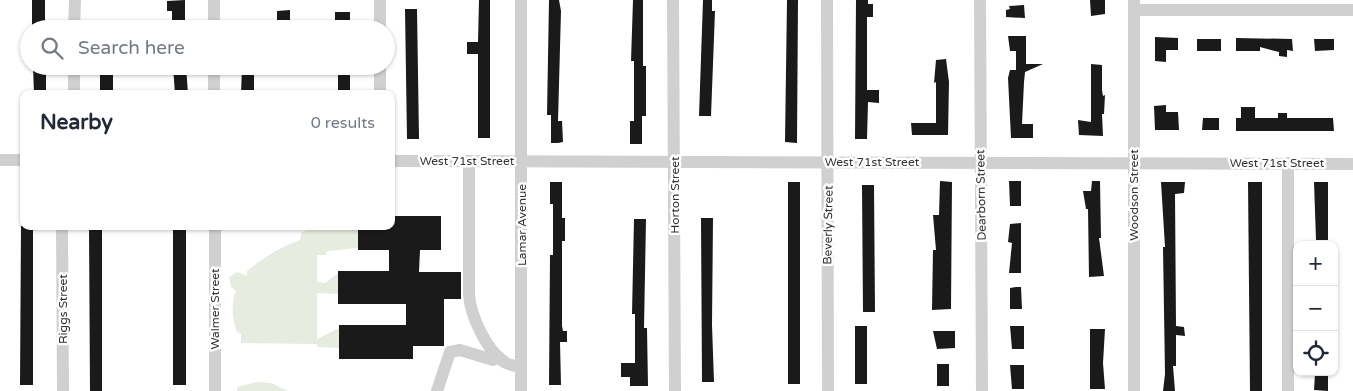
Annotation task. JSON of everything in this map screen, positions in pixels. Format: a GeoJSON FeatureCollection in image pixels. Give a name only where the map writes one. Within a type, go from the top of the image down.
{"type":"FeatureCollection","features":[{"type":"Feature","properties":{"kind":"street"},"geometry":{"type":"LineString","coordinates":[[74,20],[75,0]]}},
{"type":"Feature","properties":{"kind":"street"},"geometry":{"type":"LineString","coordinates":[[214,0],[214,20]]}},
{"type":"Feature","properties":{"kind":"street"},"geometry":{"type":"LineString","coordinates":[[380,0],[380,20]]}},
{"type":"Feature","properties":{"kind":"street","name":"Lamar Avenue"},"geometry":{"type":"LineString","coordinates":[[521,0],[521,391]]}},
{"type":"Feature","properties":{"kind":"street","name":"Horton Street"},"geometry":{"type":"LineString","coordinates":[[673,0],[675,391]]}},
{"type":"Feature","properties":{"kind":"street","name":"Beverly Street"},"geometry":{"type":"LineString","coordinates":[[827,0],[828,391]]}},
{"type":"Feature","properties":{"kind":"street","name":"Dearborn Street"},"geometry":{"type":"LineString","coordinates":[[980,0],[982,391]]}},
{"type":"Feature","properties":{"kind":"street"},"geometry":{"type":"LineString","coordinates":[[1134,5],[1353,10]]}},
{"type":"Feature","properties":{"kind":"street","name":"Woodson Street"},"geometry":{"type":"LineString","coordinates":[[1134,5],[1134,391]]}},
{"type":"Feature","properties":{"kind":"street"},"geometry":{"type":"LineString","coordinates":[[74,75],[74,90]]}},
{"type":"Feature","properties":{"kind":"street"},"geometry":{"type":"LineString","coordinates":[[214,75],[214,90]]}},
{"type":"Feature","properties":{"kind":"street"},"geometry":{"type":"LineString","coordinates":[[380,75],[380,90]]}},
{"type":"Feature","properties":{"kind":"street"},"geometry":{"type":"LineString","coordinates":[[0,160],[20,160]]}},
{"type":"Feature","properties":{"kind":"street","name":"West 71st Street"},"geometry":{"type":"LineString","coordinates":[[395,161],[1353,164]]}},
{"type":"Feature","properties":{"kind":"street"},"geometry":{"type":"LineString","coordinates":[[469,161],[469,301],[477,326],[499,357],[505,362],[521,367]]}},
{"type":"Feature","properties":{"kind":"street"},"geometry":{"type":"LineString","coordinates":[[1288,163],[1288,391]]}},
{"type":"Feature","properties":{"kind":"street","name":"Riggs Street"},"geometry":{"type":"LineString","coordinates":[[62,230],[63,391]]}},
{"type":"Feature","properties":{"kind":"street","name":"Walmer Street"},"geometry":{"type":"LineString","coordinates":[[215,230],[215,391]]}},
{"type":"Feature","properties":{"kind":"street"},"geometry":{"type":"LineString","coordinates":[[437,391],[450,352],[460,350],[493,360],[499,357]]}},
{"type":"Feature","properties":{"kind":"shaded area"},"geometry":{"type":"Polygon","coordinates":[[[307,230],[358,230],[358,248],[327,251],[326,255],[317,255],[317,282],[325,283],[338,273],[338,294],[317,293],[317,339],[339,328],[339,348],[317,347],[317,344],[241,343],[241,334],[237,332],[233,317],[233,300],[236,291],[231,287],[229,277],[237,272],[247,276],[247,271],[259,261],[300,240],[302,232],[307,230]]]}},
{"type":"Feature","properties":{"kind":"shaded area"},"geometry":{"type":"Polygon","coordinates":[[[256,382],[271,383],[288,391],[237,391],[237,387],[256,382]]]}},
{"type":"Feature","properties":{"kind":"building"},"geometry":{"type":"Polygon","coordinates":[[[32,0],[45,0],[45,20],[32,20],[32,0]]]}},
{"type":"Feature","properties":{"kind":"building"},"geometry":{"type":"Polygon","coordinates":[[[185,0],[185,20],[172,20],[172,11],[167,11],[167,1],[185,0]]]}},
{"type":"Feature","properties":{"kind":"building"},"geometry":{"type":"Polygon","coordinates":[[[479,0],[490,0],[490,138],[478,138],[478,54],[467,54],[467,42],[478,42],[479,0]]]}},
{"type":"Feature","properties":{"kind":"building"},"geometry":{"type":"Polygon","coordinates":[[[549,0],[559,0],[561,11],[558,121],[562,121],[563,142],[558,143],[551,143],[551,115],[547,115],[549,0]]]}},
{"type":"Feature","properties":{"kind":"building"},"geometry":{"type":"Polygon","coordinates":[[[633,0],[643,0],[643,66],[646,66],[646,116],[642,116],[642,144],[630,144],[630,121],[634,121],[634,61],[631,61],[633,0]]]}},
{"type":"Feature","properties":{"kind":"building"},"geometry":{"type":"Polygon","coordinates":[[[703,0],[712,0],[712,11],[715,11],[711,116],[699,116],[703,0]]]}},
{"type":"Feature","properties":{"kind":"building"},"geometry":{"type":"Polygon","coordinates":[[[787,0],[798,0],[797,143],[785,142],[787,0]]]}},
{"type":"Feature","properties":{"kind":"building"},"geometry":{"type":"Polygon","coordinates":[[[856,0],[868,0],[868,4],[873,4],[873,17],[867,17],[867,90],[879,90],[879,103],[868,102],[867,139],[855,139],[856,0]]]}},
{"type":"Feature","properties":{"kind":"building"},"geometry":{"type":"Polygon","coordinates":[[[1090,0],[1105,0],[1105,14],[1091,16],[1090,0]]]}},
{"type":"Feature","properties":{"kind":"building"},"geometry":{"type":"Polygon","coordinates":[[[1024,5],[1025,18],[1006,17],[1006,10],[1010,9],[1009,6],[1024,5]]]}},
{"type":"Feature","properties":{"kind":"building"},"geometry":{"type":"Polygon","coordinates":[[[405,9],[417,9],[419,139],[407,139],[405,9]]]}},
{"type":"Feature","properties":{"kind":"building"},"geometry":{"type":"Polygon","coordinates":[[[290,10],[290,20],[277,20],[277,11],[290,10]]]}},
{"type":"Feature","properties":{"kind":"building"},"geometry":{"type":"Polygon","coordinates":[[[335,12],[350,12],[350,20],[335,20],[335,12]]]}},
{"type":"Feature","properties":{"kind":"building"},"geometry":{"type":"Polygon","coordinates":[[[1008,36],[1026,36],[1026,64],[1043,64],[1025,72],[1022,124],[1033,124],[1033,138],[1011,138],[1008,78],[1010,70],[1016,70],[1016,51],[1010,51],[1008,36]]]}},
{"type":"Feature","properties":{"kind":"building"},"geometry":{"type":"Polygon","coordinates":[[[1155,37],[1178,38],[1178,50],[1166,50],[1166,62],[1155,61],[1155,37]]]}},
{"type":"Feature","properties":{"kind":"building"},"geometry":{"type":"Polygon","coordinates":[[[1236,38],[1292,39],[1293,51],[1287,50],[1287,57],[1279,56],[1279,52],[1260,47],[1260,51],[1236,51],[1236,38]]]}},
{"type":"Feature","properties":{"kind":"building"},"geometry":{"type":"Polygon","coordinates":[[[1197,39],[1221,39],[1221,51],[1197,51],[1197,39]]]}},
{"type":"Feature","properties":{"kind":"building"},"geometry":{"type":"Polygon","coordinates":[[[1314,39],[1334,39],[1334,50],[1315,51],[1314,39]]]}},
{"type":"Feature","properties":{"kind":"building"},"geometry":{"type":"Polygon","coordinates":[[[946,59],[949,82],[948,135],[912,135],[911,123],[936,123],[936,82],[934,83],[936,60],[946,59]]]}},
{"type":"Feature","properties":{"kind":"building"},"geometry":{"type":"Polygon","coordinates":[[[1091,64],[1102,65],[1102,90],[1103,96],[1105,95],[1104,114],[1102,114],[1103,136],[1079,135],[1078,120],[1091,122],[1091,64]]]}},
{"type":"Feature","properties":{"kind":"building"},"geometry":{"type":"Polygon","coordinates":[[[33,75],[46,75],[46,90],[34,90],[33,75]]]}},
{"type":"Feature","properties":{"kind":"building"},"geometry":{"type":"Polygon","coordinates":[[[100,75],[113,75],[113,90],[100,90],[100,75]]]}},
{"type":"Feature","properties":{"kind":"building"},"geometry":{"type":"Polygon","coordinates":[[[174,75],[187,75],[188,90],[175,90],[174,75]]]}},
{"type":"Feature","properties":{"kind":"building"},"geometry":{"type":"Polygon","coordinates":[[[242,75],[254,75],[254,90],[241,90],[242,75]]]}},
{"type":"Feature","properties":{"kind":"building"},"geometry":{"type":"Polygon","coordinates":[[[338,75],[350,75],[350,90],[338,90],[338,75]]]}},
{"type":"Feature","properties":{"kind":"building"},"geometry":{"type":"Polygon","coordinates":[[[1166,105],[1166,112],[1178,112],[1179,130],[1155,130],[1154,106],[1166,105]]]}},
{"type":"Feature","properties":{"kind":"building"},"geometry":{"type":"Polygon","coordinates":[[[1241,107],[1255,107],[1255,118],[1278,118],[1278,113],[1287,113],[1287,118],[1333,118],[1334,131],[1236,131],[1236,118],[1241,118],[1241,107]]]}},
{"type":"Feature","properties":{"kind":"building"},"geometry":{"type":"Polygon","coordinates":[[[1203,118],[1219,118],[1219,130],[1202,130],[1203,118]]]}},
{"type":"Feature","properties":{"kind":"building"},"geometry":{"type":"Polygon","coordinates":[[[940,181],[952,182],[951,309],[932,310],[933,250],[936,250],[933,215],[939,215],[940,181]]]}},
{"type":"Feature","properties":{"kind":"building"},"geometry":{"type":"Polygon","coordinates":[[[1009,181],[1021,181],[1021,206],[1010,206],[1009,181]]]}},
{"type":"Feature","properties":{"kind":"building"},"geometry":{"type":"Polygon","coordinates":[[[1092,181],[1100,181],[1101,238],[1099,238],[1104,276],[1089,277],[1088,209],[1086,209],[1083,191],[1091,191],[1092,181]]]}},
{"type":"Feature","properties":{"kind":"building"},"geometry":{"type":"Polygon","coordinates":[[[550,182],[562,182],[562,218],[565,218],[565,241],[562,241],[562,326],[563,331],[567,331],[567,342],[560,342],[561,385],[549,385],[550,255],[553,255],[553,204],[550,204],[550,182]]]}},
{"type":"Feature","properties":{"kind":"building"},"geometry":{"type":"Polygon","coordinates":[[[788,182],[800,182],[800,384],[788,384],[788,182]]]}},
{"type":"Feature","properties":{"kind":"building"},"geometry":{"type":"Polygon","coordinates":[[[1161,182],[1185,182],[1184,193],[1175,194],[1176,326],[1184,327],[1185,336],[1176,335],[1176,366],[1173,366],[1175,391],[1163,391],[1165,374],[1163,247],[1165,247],[1161,182]]]}},
{"type":"Feature","properties":{"kind":"building"},"geometry":{"type":"Polygon","coordinates":[[[1248,182],[1262,182],[1262,391],[1250,391],[1248,182]]]}},
{"type":"Feature","properties":{"kind":"building"},"geometry":{"type":"Polygon","coordinates":[[[1314,182],[1328,182],[1328,240],[1316,240],[1314,182]]]}},
{"type":"Feature","properties":{"kind":"building"},"geometry":{"type":"Polygon","coordinates":[[[862,185],[874,185],[875,312],[863,312],[862,185]]]}},
{"type":"Feature","properties":{"kind":"building"},"geometry":{"type":"Polygon","coordinates":[[[395,216],[441,216],[441,250],[420,250],[419,272],[461,272],[461,299],[444,299],[444,346],[413,346],[413,359],[339,359],[339,325],[406,325],[406,304],[338,304],[338,271],[389,271],[389,250],[358,250],[358,230],[395,230],[395,216]]]}},
{"type":"Feature","properties":{"kind":"building"},"geometry":{"type":"Polygon","coordinates":[[[701,218],[713,218],[712,325],[714,382],[702,382],[701,218]]]}},
{"type":"Feature","properties":{"kind":"building"},"geometry":{"type":"Polygon","coordinates":[[[634,219],[646,219],[644,328],[647,328],[648,386],[630,386],[630,377],[621,377],[621,363],[635,363],[635,314],[632,314],[634,219]]]}},
{"type":"Feature","properties":{"kind":"building"},"geometry":{"type":"Polygon","coordinates":[[[1021,223],[1021,273],[1009,273],[1012,243],[1008,242],[1010,224],[1021,223]]]}},
{"type":"Feature","properties":{"kind":"building"},"geometry":{"type":"Polygon","coordinates":[[[21,230],[33,230],[33,385],[20,385],[21,230]]]}},
{"type":"Feature","properties":{"kind":"building"},"geometry":{"type":"Polygon","coordinates":[[[89,230],[102,230],[102,391],[90,391],[89,230]]]}},
{"type":"Feature","properties":{"kind":"building"},"geometry":{"type":"Polygon","coordinates":[[[173,230],[186,230],[186,385],[173,385],[173,230]]]}},
{"type":"Feature","properties":{"kind":"building"},"geometry":{"type":"Polygon","coordinates":[[[1021,287],[1022,309],[1010,309],[1010,288],[1021,287]]]}},
{"type":"Feature","properties":{"kind":"building"},"geometry":{"type":"Polygon","coordinates":[[[855,326],[867,326],[867,384],[855,384],[855,326]]]}},
{"type":"Feature","properties":{"kind":"building"},"geometry":{"type":"Polygon","coordinates":[[[1010,326],[1024,326],[1024,349],[1012,349],[1010,326]]]}},
{"type":"Feature","properties":{"kind":"building"},"geometry":{"type":"Polygon","coordinates":[[[1090,329],[1105,329],[1103,363],[1105,389],[1090,389],[1090,329]]]}},
{"type":"Feature","properties":{"kind":"building"},"geometry":{"type":"Polygon","coordinates":[[[933,331],[955,331],[955,348],[937,349],[933,331]]]}},
{"type":"Feature","properties":{"kind":"building"},"geometry":{"type":"Polygon","coordinates":[[[937,364],[949,364],[949,386],[937,386],[937,364]]]}},
{"type":"Feature","properties":{"kind":"building"},"geometry":{"type":"Polygon","coordinates":[[[1010,365],[1024,365],[1024,389],[1012,389],[1010,365]]]}},
{"type":"Feature","properties":{"kind":"building"},"geometry":{"type":"Polygon","coordinates":[[[1315,376],[1328,376],[1328,391],[1314,390],[1315,376]]]}}]}
